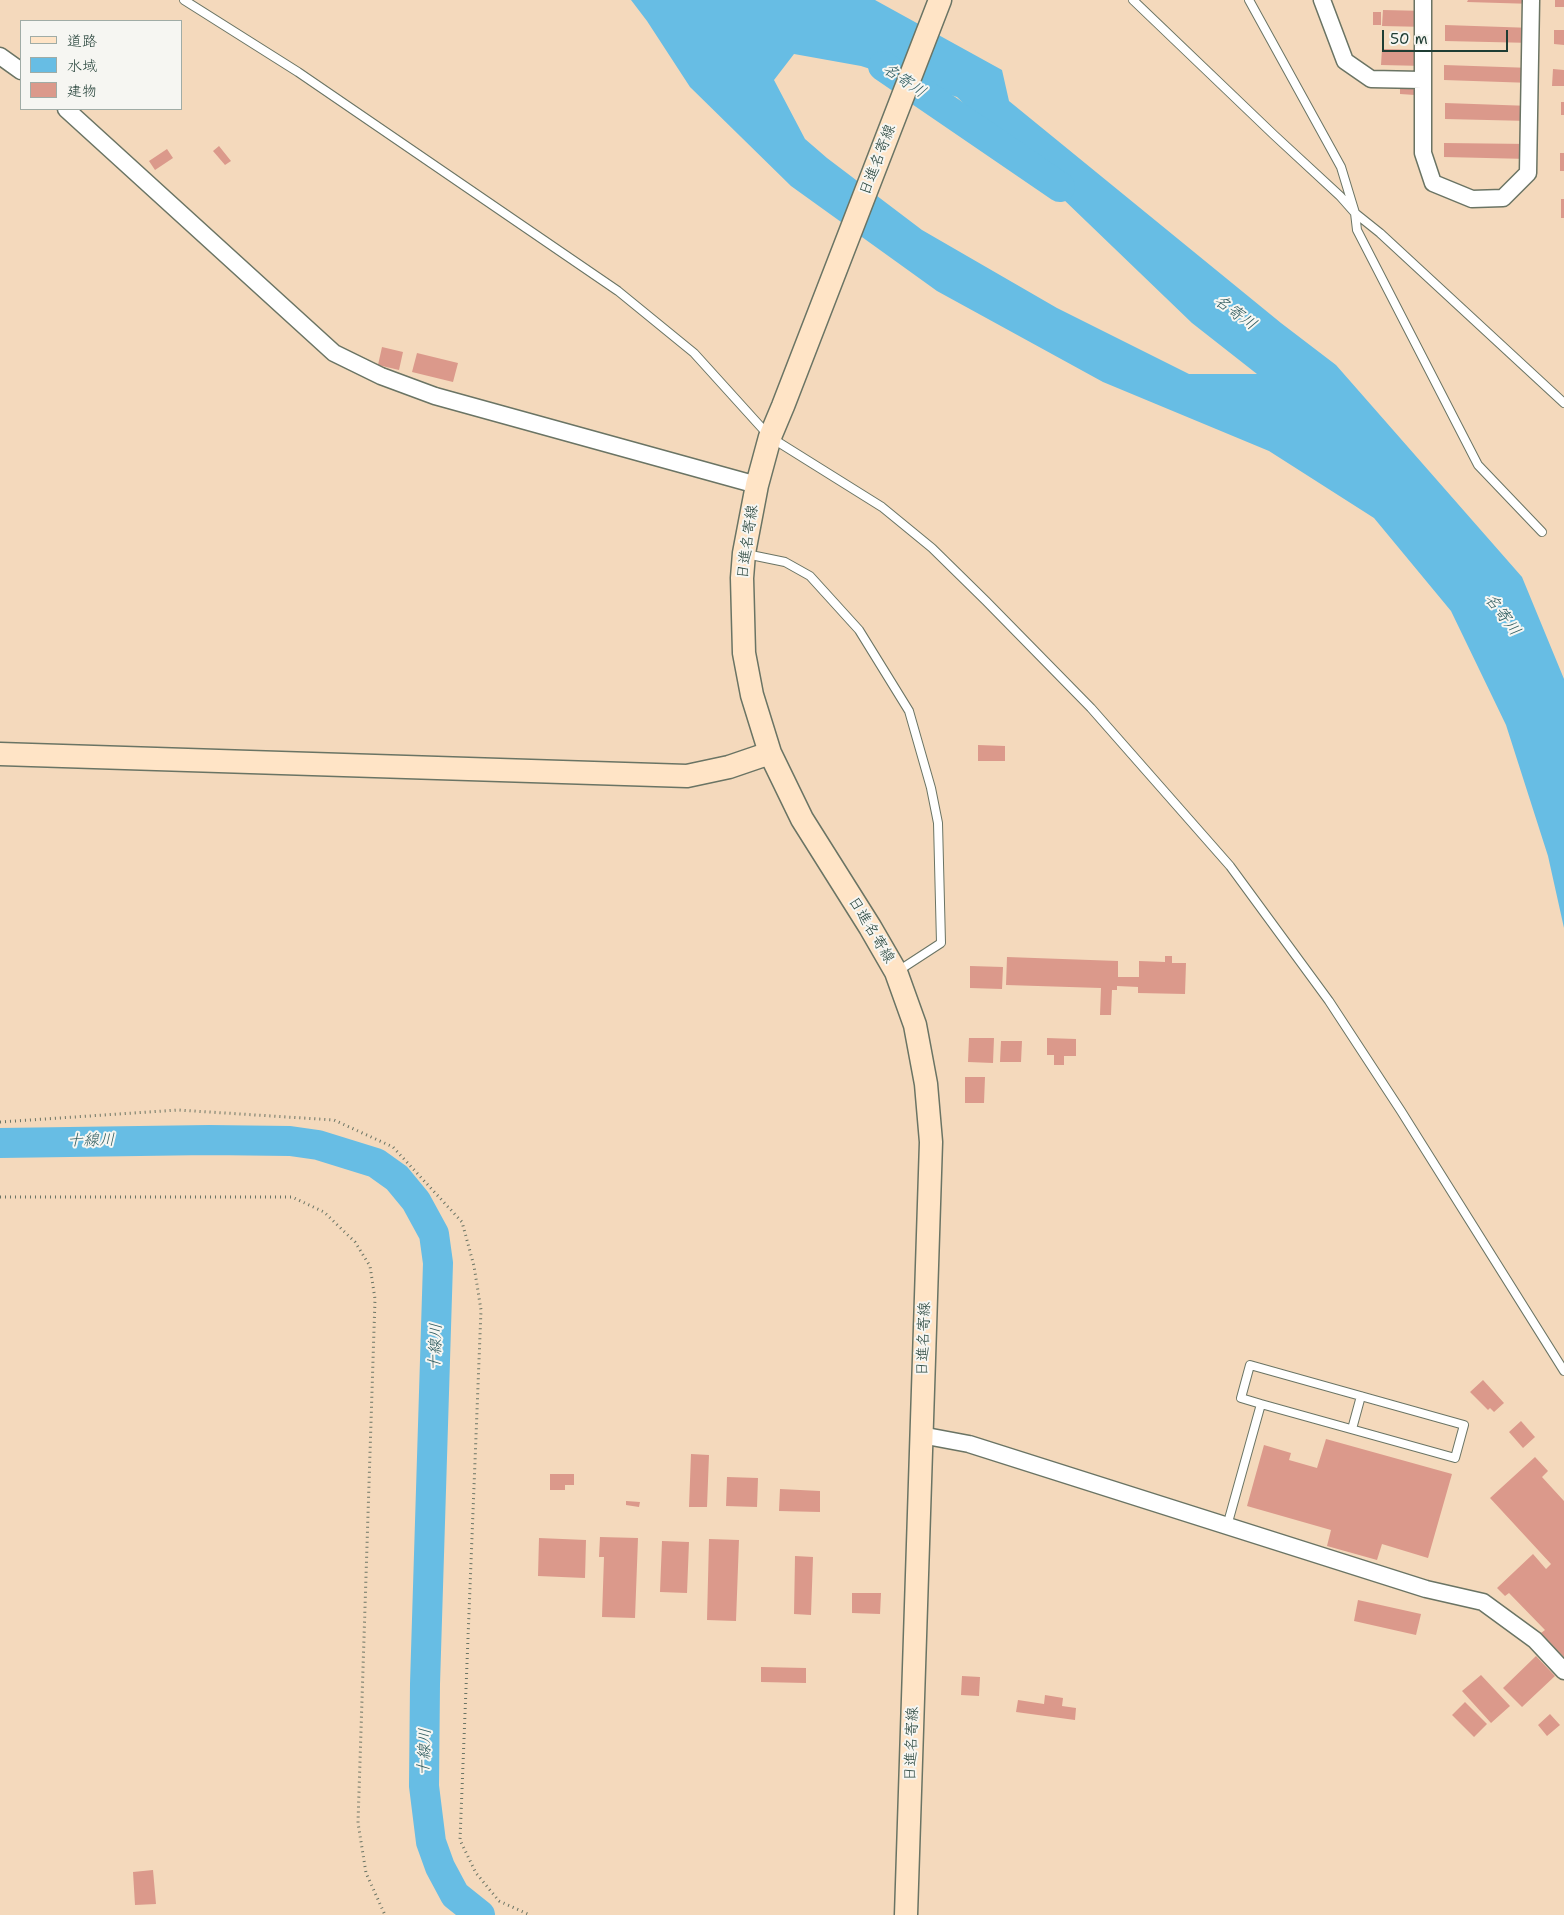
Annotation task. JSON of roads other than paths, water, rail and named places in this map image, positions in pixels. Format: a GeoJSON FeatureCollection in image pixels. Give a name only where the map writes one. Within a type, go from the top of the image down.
{"type":"FeatureCollection","features":[{"type":"Feature","properties":{"kind":"main road","name":"日進名寄線"},"geometry":{"type":"LineString","coordinates":[[906,1915],[931,1142],[926,1084],[915,1025],[896,972],[870,926],[802,819],[770,753],[752,695],[744,653],[742,611],[744,553],[757,485],[770,437],[940,0]]}},
{"type":"Feature","properties":{"kind":"main road"},"geometry":{"type":"LineString","coordinates":[[0,754],[687,776],[728,767],[770,753]]}},
{"type":"Feature","properties":{"kind":"street"},"geometry":{"type":"LineString","coordinates":[[1322,0],[1345,60],[1371,79],[1422,80]]}},
{"type":"Feature","properties":{"kind":"street"},"geometry":{"type":"LineString","coordinates":[[1424,0],[1423,153],[1434,183],[1472,199],[1503,198],[1528,173],[1531,0]]}},
{"type":"Feature","properties":{"kind":"street"},"geometry":{"type":"LineString","coordinates":[[0,56],[20,70]]}},
{"type":"Feature","properties":{"kind":"street"},"geometry":{"type":"LineString","coordinates":[[67,110],[334,353],[381,376],[435,396],[757,485]]}},
{"type":"Feature","properties":{"kind":"street"},"geometry":{"type":"LineString","coordinates":[[921,1436],[969,1444],[1426,1589],[1483,1602],[1534,1640],[1564,1671]]}},
{"type":"Feature","properties":{"kind":"lane"},"geometry":{"type":"LineString","coordinates":[[184,0],[314,83],[618,291],[694,353],[770,437],[882,507],[932,548],[1091,708],[1230,866],[1334,1008],[1564,1371]]}},
{"type":"Feature","properties":{"kind":"lane"},"geometry":{"type":"LineString","coordinates":[[1133,0],[1340,196],[1355,213],[1380,233],[1564,404]]}},
{"type":"Feature","properties":{"kind":"lane"},"geometry":{"type":"LineString","coordinates":[[1249,0],[1341,167],[1355,213],[1357,230],[1478,465],[1542,532]]}},
{"type":"Feature","properties":{"kind":"lane"},"geometry":{"type":"LineString","coordinates":[[744,553],[785,562],[810,576],[859,630],[909,711],[932,788],[938,823],[940,943],[896,972]]}},
{"type":"Feature","properties":{"kind":"lane"},"geometry":{"type":"LineString","coordinates":[[1250,1365],[1361,1396],[1464,1425],[1455,1458],[1240,1398],[1250,1365]]}},
{"type":"Feature","properties":{"kind":"lane"},"geometry":{"type":"LineString","coordinates":[[1352,1430],[1361,1396]]}},
{"type":"Feature","properties":{"kind":"lane"},"geometry":{"type":"LineString","coordinates":[[1227,1526],[1262,1404]]}},
{"type":"Feature","properties":{"kind":"water"},"geometry":{"type":"Polygon","coordinates":[[[631,0],[875,0],[1002,70],[1009,101],[1281,323],[1336,365],[1522,577],[1564,679],[1564,928],[1548,856],[1506,725],[1451,611],[1374,518],[1269,451],[1103,382],[937,291],[791,186],[690,87],[631,0]],[[794,54],[774,80],[805,139],[827,158],[922,230],[1057,308],[1189,374],[1257,374],[1192,323],[957,97],[861,66],[794,54]]]}},
{"type":"Feature","properties":{"kind":"waterway","name":"名寄川"},"geometry":{"type":"LineString","coordinates":[[883,66],[1060,187]]}},
{"type":"Feature","properties":{"kind":"waterway","name":"十線川"},"geometry":{"type":"LineString","coordinates":[[0,1143],[209,1140],[290,1141],[318,1145],[376,1163],[397,1178],[416,1201],[434,1234],[438,1263],[425,1684],[424,1786],[431,1842],[440,1867],[455,1895],[480,1915]]}}]}
